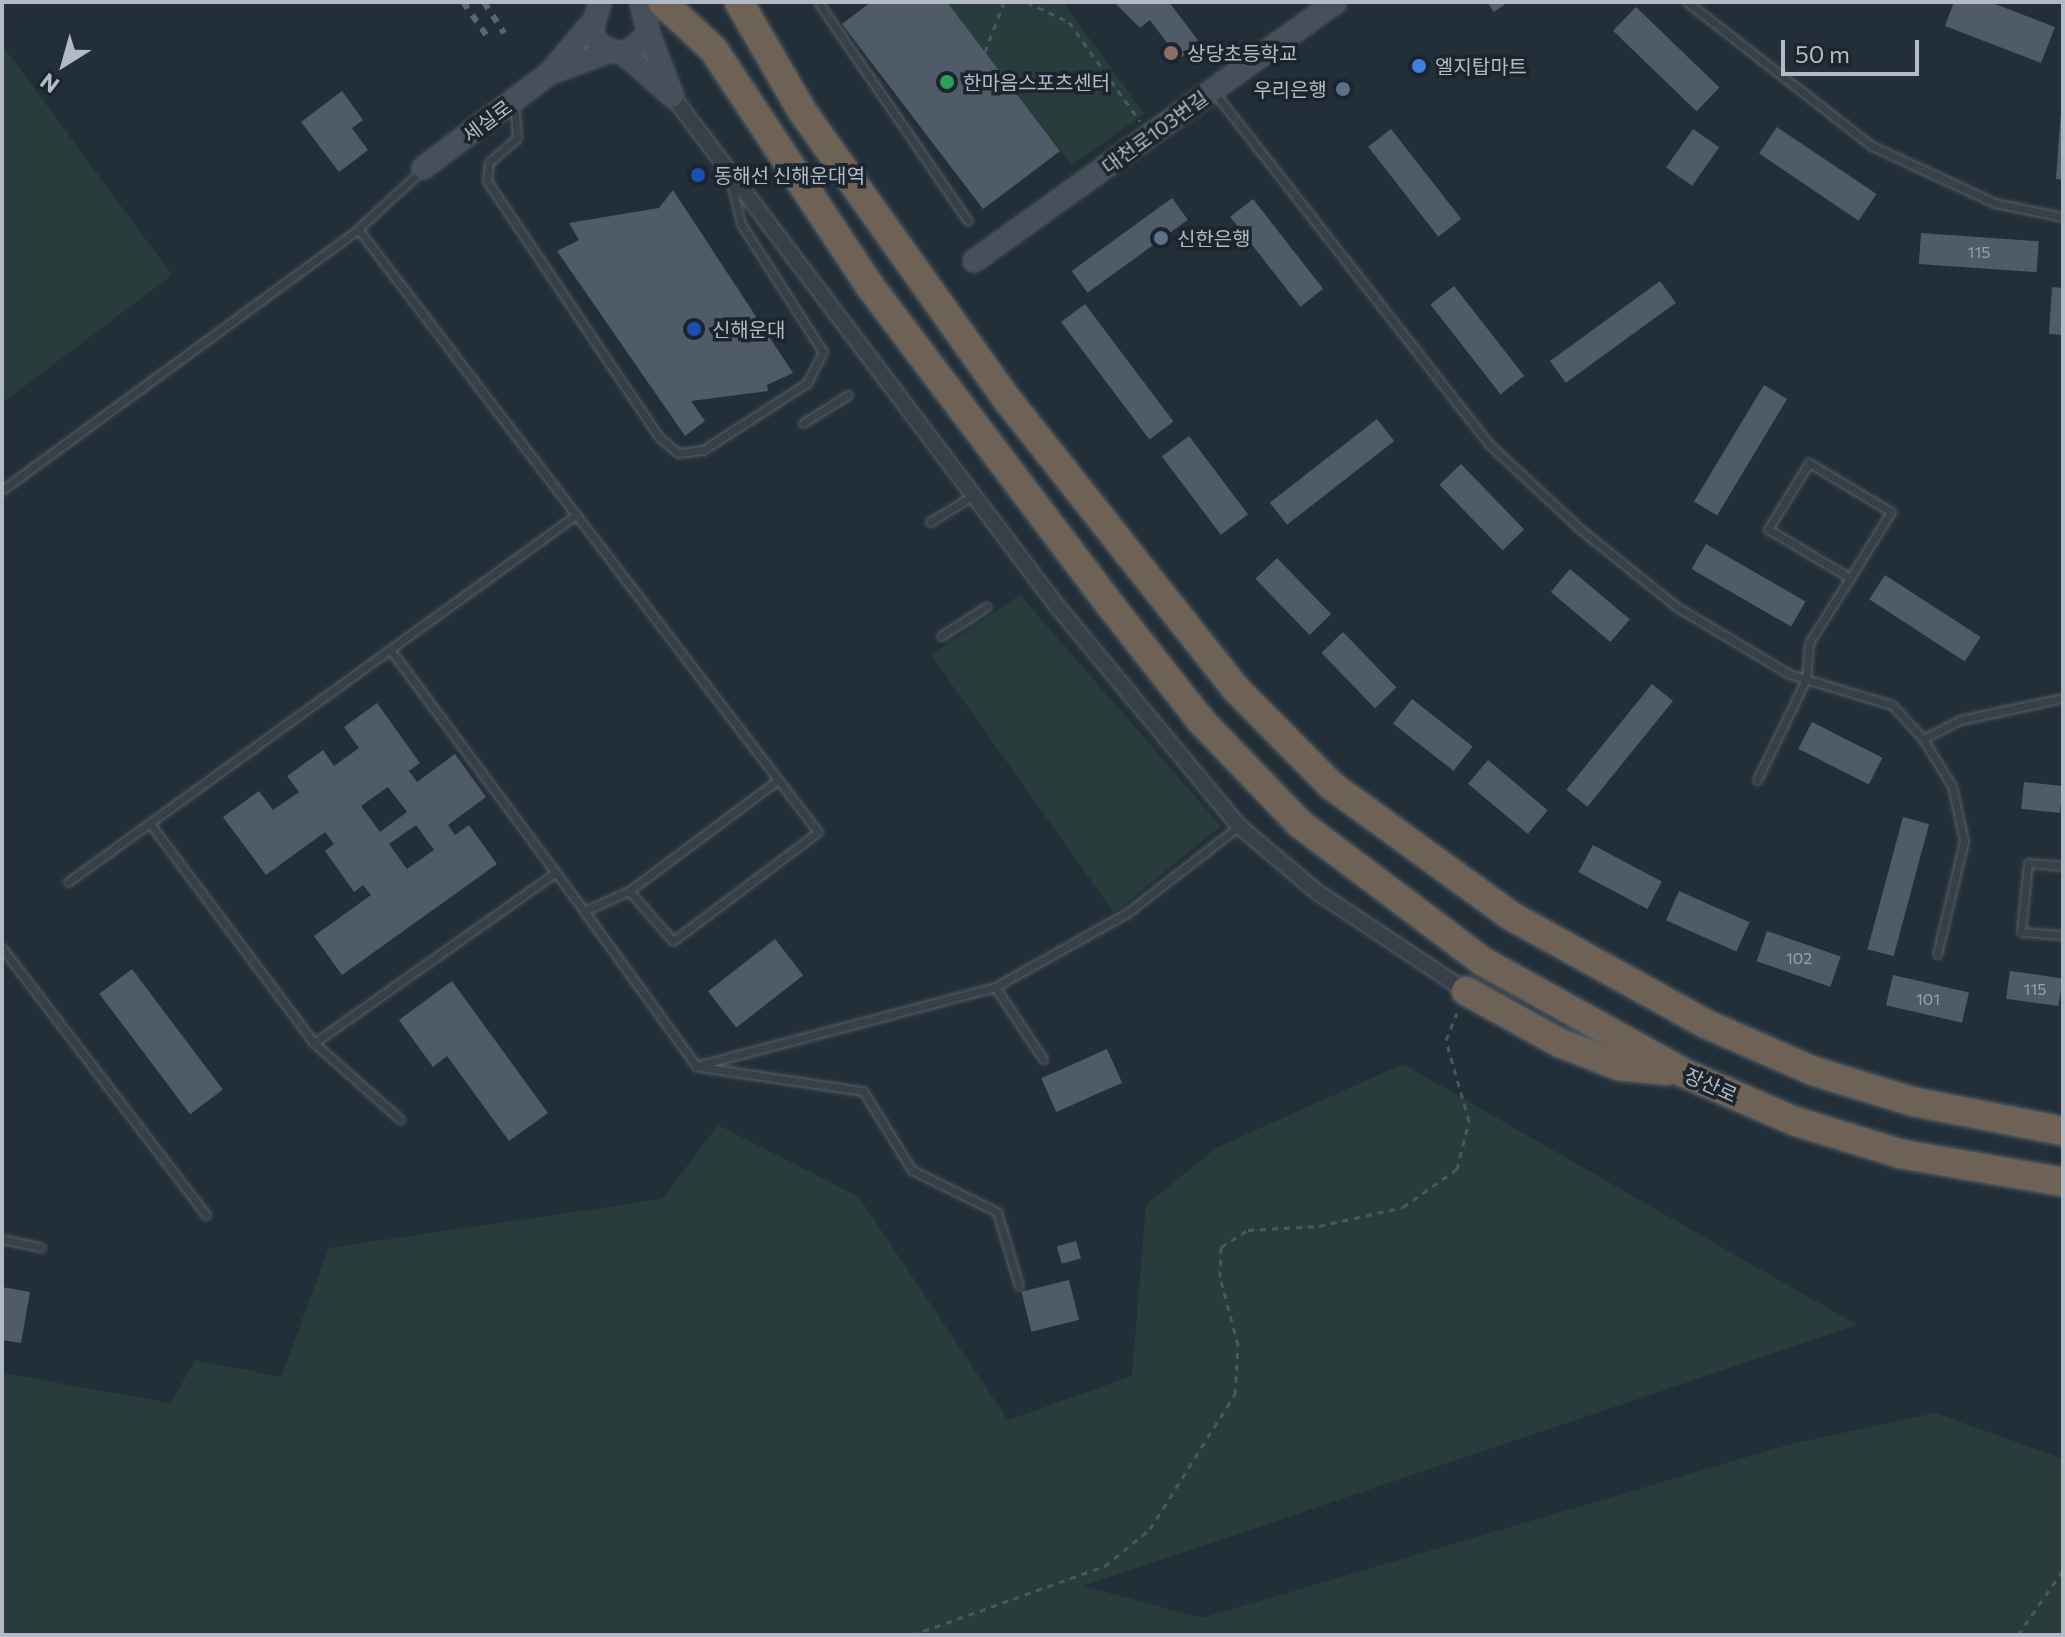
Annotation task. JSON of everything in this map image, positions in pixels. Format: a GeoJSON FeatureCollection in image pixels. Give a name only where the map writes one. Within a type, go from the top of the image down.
{"type":"FeatureCollection","features":[{"type":"Feature","properties":{"kind":"highway"},"geometry":{"type":"LineString","coordinates":[[688,2],[713,49]]}},
{"type":"Feature","properties":{"kind":"highway"},"geometry":{"type":"LineString","coordinates":[[739,2],[763,46],[1006,398],[1235,688],[1332,786],[1427,859],[1602,972],[1813,1071],[1914,1102],[2063,1131]]}},
{"type":"Feature","properties":{"kind":"highway"},"geometry":{"type":"LineString","coordinates":[[758,2],[763,46]]}},
{"type":"Feature","properties":{"kind":"highway"},"geometry":{"type":"LineString","coordinates":[[654,5],[713,49]]}},
{"type":"Feature","properties":{"kind":"highway","name":"장산로"},"geometry":{"type":"LineString","coordinates":[[713,49],[766,140],[869,285],[1201,721],[1299,823],[1397,898],[1536,994],[1684,1073],[1794,1121],[1901,1154],[2063,1182]]}},
{"type":"Feature","properties":{"kind":"highway"},"geometry":{"type":"LineString","coordinates":[[1466,991],[1560,1043],[1619,1066],[1684,1073]]}},
{"type":"Feature","properties":{"kind":"street","name":"세실로"},"geometry":{"type":"LineString","coordinates":[[423,168],[550,73],[590,25],[600,2]]}},
{"type":"Feature","properties":{"kind":"street","name":"대천로103번길"},"geometry":{"type":"LineString","coordinates":[[974,261],[1336,2]]}},
{"type":"Feature","properties":{"kind":"street"},"geometry":{"type":"LineString","coordinates":[[654,5],[649,35],[673,97],[731,181],[751,196],[972,496],[1239,826],[1317,892],[1466,991]]}},
{"type":"Feature","properties":{"kind":"street"},"geometry":{"type":"LineString","coordinates":[[590,25],[616,53],[673,97]]}},
{"type":"Feature","properties":{"kind":"street","name":"세실로"},"geometry":{"type":"LineString","coordinates":[[550,73],[616,53],[649,35]]}},
{"type":"Feature","properties":{"kind":"lane"},"geometry":{"type":"LineString","coordinates":[[818,2],[968,221]]}},
{"type":"Feature","properties":{"kind":"lane"},"geometry":{"type":"LineString","coordinates":[[1687,2],[1872,146],[1995,203],[2063,217]]}},
{"type":"Feature","properties":{"kind":"lane"},"geometry":{"type":"LineString","coordinates":[[1212,91],[1490,445],[1677,607],[1806,679],[1892,705],[1923,739],[1952,786],[1964,841],[1937,954]]}},
{"type":"Feature","properties":{"kind":"lane"},"geometry":{"type":"LineString","coordinates":[[514,101],[517,138],[489,162],[487,181],[659,437],[678,453],[703,450],[807,383],[823,352],[741,224],[731,181]]}},
{"type":"Feature","properties":{"kind":"lane"},"geometry":{"type":"LineString","coordinates":[[2,490],[358,229],[423,168]]}},
{"type":"Feature","properties":{"kind":"lane"},"geometry":{"type":"LineString","coordinates":[[358,229],[818,832],[673,941],[629,891]]}},
{"type":"Feature","properties":{"kind":"lane"},"geometry":{"type":"LineString","coordinates":[[803,423],[848,395]]}},
{"type":"Feature","properties":{"kind":"lane"},"geometry":{"type":"LineString","coordinates":[[1757,780],[1806,679],[1809,643],[1850,578],[1891,512],[1809,463],[1768,529],[1850,578]]}},
{"type":"Feature","properties":{"kind":"lane"},"geometry":{"type":"LineString","coordinates":[[930,522],[972,496]]}},
{"type":"Feature","properties":{"kind":"lane"},"geometry":{"type":"LineString","coordinates":[[68,882],[392,652],[576,515]]}},
{"type":"Feature","properties":{"kind":"lane"},"geometry":{"type":"LineString","coordinates":[[941,636],[986,607]]}},
{"type":"Feature","properties":{"kind":"lane"},"geometry":{"type":"LineString","coordinates":[[392,652],[696,1066],[863,1091],[912,1170],[997,1212],[1019,1286]]}},
{"type":"Feature","properties":{"kind":"lane"},"geometry":{"type":"LineString","coordinates":[[1923,739],[1960,720],[2063,698]]}},
{"type":"Feature","properties":{"kind":"lane"},"geometry":{"type":"LineString","coordinates":[[584,911],[629,891],[778,780]]}},
{"type":"Feature","properties":{"kind":"lane"},"geometry":{"type":"LineString","coordinates":[[151,825],[314,1043],[400,1119]]}},
{"type":"Feature","properties":{"kind":"lane"},"geometry":{"type":"LineString","coordinates":[[696,1066],[995,987],[1127,913],[1239,826]]}},
{"type":"Feature","properties":{"kind":"lane"},"geometry":{"type":"LineString","coordinates":[[2063,866],[2028,863],[2021,932],[2063,935]]}},
{"type":"Feature","properties":{"kind":"lane"},"geometry":{"type":"LineString","coordinates":[[314,1043],[556,872]]}},
{"type":"Feature","properties":{"kind":"lane"},"geometry":{"type":"LineString","coordinates":[[2,948],[206,1215]]}},
{"type":"Feature","properties":{"kind":"lane"},"geometry":{"type":"LineString","coordinates":[[995,987],[1043,1059]]}},
{"type":"Feature","properties":{"kind":"lane"},"geometry":{"type":"LineString","coordinates":[[2,1239],[41,1247]]}},
{"type":"Feature","properties":{"kind":"path"},"geometry":{"type":"LineString","coordinates":[[985,52],[1004,2]]}},
{"type":"Feature","properties":{"kind":"path"},"geometry":{"type":"LineString","coordinates":[[1027,2],[1069,22],[1150,135]]}},
{"type":"Feature","properties":{"kind":"path"},"geometry":{"type":"LineString","coordinates":[[912,1635],[1105,1566],[1150,1529],[1235,1394],[1238,1345],[1220,1277],[1221,1247],[1248,1230],[1319,1226],[1403,1207],[1457,1169],[1469,1121],[1446,1040],[1466,991]]}},
{"type":"Feature","properties":{"kind":"path"},"geometry":{"type":"LineString","coordinates":[[2018,1635],[2063,1570]]}},
{"type":"Feature","properties":{"kind":"green space"},"geometry":{"type":"Polygon","coordinates":[[[947,2],[1063,2],[1144,114],[1072,165],[947,2]]]}},
{"type":"Feature","properties":{"kind":"green space"},"geometry":{"type":"Polygon","coordinates":[[[2,45],[172,275],[2,403],[2,45]]]}},
{"type":"Feature","properties":{"kind":"green space"},"geometry":{"type":"Polygon","coordinates":[[[1020,595],[1221,826],[1114,913],[931,655],[1020,595]]]}},
{"type":"Feature","properties":{"kind":"green space"},"geometry":{"type":"Polygon","coordinates":[[[1403,1064],[1857,1325],[1083,1586],[1202,1618],[1791,1444],[1935,1413],[2063,1459],[2063,1635],[2,1635],[2,1373],[171,1403],[195,1360],[281,1377],[329,1248],[662,1199],[718,1125],[859,1197],[1008,1420],[1132,1376],[1146,1205],[1216,1148],[1403,1064]]]}},
{"type":"Feature","properties":{"kind":"building","name":"한마음스포츠센터"},"geometry":{"type":"Polygon","coordinates":[[[871,2],[947,2],[1060,151],[983,209],[842,24],[871,2]]]}},
{"type":"Feature","properties":{"kind":"building"},"geometry":{"type":"Polygon","coordinates":[[[1114,2],[1169,2],[1200,43],[1179,59],[1150,20],[1140,28],[1114,2]]]}},
{"type":"Feature","properties":{"kind":"building"},"geometry":{"type":"Polygon","coordinates":[[[1487,2],[1508,2],[1494,12],[1487,2]]]}},
{"type":"Feature","properties":{"kind":"building"},"geometry":{"type":"Polygon","coordinates":[[[1954,2],[1990,2],[2055,27],[2041,63],[1945,26],[1954,2]]]}},
{"type":"Feature","properties":{"kind":"building"},"geometry":{"type":"Polygon","coordinates":[[[1636,7],[1719,88],[1697,111],[1613,31],[1636,7]]]}},
{"type":"Feature","properties":{"kind":"building"},"geometry":{"type":"Polygon","coordinates":[[[342,91],[363,120],[352,128],[368,150],[339,172],[301,122],[342,91]]]}},
{"type":"Feature","properties":{"kind":"building"},"geometry":{"type":"Polygon","coordinates":[[[2063,111],[2063,180],[2056,179],[2063,111]]]}},
{"type":"Feature","properties":{"kind":"building"},"geometry":{"type":"Polygon","coordinates":[[[1777,127],[1876,194],[1859,221],[1759,154],[1777,127]]]}},
{"type":"Feature","properties":{"kind":"building"},"geometry":{"type":"Polygon","coordinates":[[[1391,129],[1461,219],[1438,237],[1368,147],[1391,129]]]}},
{"type":"Feature","properties":{"kind":"building"},"geometry":{"type":"Polygon","coordinates":[[[1693,129],[1719,147],[1692,186],[1666,168],[1693,129]]]}},
{"type":"Feature","properties":{"kind":"building"},"geometry":{"type":"Polygon","coordinates":[[[673,190],[793,373],[767,385],[768,391],[691,401],[705,421],[685,436],[557,251],[579,240],[569,223],[659,208],[673,190]]]}},
{"type":"Feature","properties":{"kind":"building"},"geometry":{"type":"Polygon","coordinates":[[[1172,198],[1188,220],[1088,293],[1072,271],[1172,198]]]}},
{"type":"Feature","properties":{"kind":"building"},"geometry":{"type":"Polygon","coordinates":[[[1253,199],[1323,289],[1300,307],[1230,217],[1253,199]]]}},
{"type":"Feature","properties":{"kind":"building"},"geometry":{"type":"Polygon","coordinates":[[[1921,233],[2039,241],[2037,272],[1919,264],[1921,233]]]}},
{"type":"Feature","properties":{"kind":"building"},"geometry":{"type":"Polygon","coordinates":[[[1660,281],[1676,303],[1566,383],[1550,361],[1660,281]]]}},
{"type":"Feature","properties":{"kind":"building"},"geometry":{"type":"Polygon","coordinates":[[[1454,286],[1524,376],[1501,394],[1430,304],[1454,286]]]}},
{"type":"Feature","properties":{"kind":"building"},"geometry":{"type":"Polygon","coordinates":[[[2052,287],[2063,288],[2063,335],[2049,334],[2052,287]]]}},
{"type":"Feature","properties":{"kind":"building"},"geometry":{"type":"Polygon","coordinates":[[[1085,304],[1173,421],[1150,439],[1061,322],[1085,304]]]}},
{"type":"Feature","properties":{"kind":"building"},"geometry":{"type":"Polygon","coordinates":[[[1764,385],[1787,399],[1717,515],[1694,502],[1764,385]]]}},
{"type":"Feature","properties":{"kind":"building"},"geometry":{"type":"Polygon","coordinates":[[[1377,419],[1394,441],[1287,525],[1270,503],[1377,419]]]}},
{"type":"Feature","properties":{"kind":"building"},"geometry":{"type":"Polygon","coordinates":[[[1189,436],[1248,514],[1221,535],[1162,456],[1189,436]]]}},
{"type":"Feature","properties":{"kind":"building"},"geometry":{"type":"Polygon","coordinates":[[[1461,464],[1524,529],[1503,550],[1439,485],[1461,464]]]}},
{"type":"Feature","properties":{"kind":"building"},"geometry":{"type":"Polygon","coordinates":[[[1706,544],[1806,602],[1791,627],[1692,569],[1706,544]]]}},
{"type":"Feature","properties":{"kind":"building"},"geometry":{"type":"Polygon","coordinates":[[[1277,558],[1331,614],[1310,635],[1255,579],[1277,558]]]}},
{"type":"Feature","properties":{"kind":"building"},"geometry":{"type":"Polygon","coordinates":[[[1570,569],[1630,619],[1610,642],[1551,592],[1570,569]]]}},
{"type":"Feature","properties":{"kind":"building"},"geometry":{"type":"Polygon","coordinates":[[[1885,575],[1981,637],[1965,661],[1869,599],[1885,575]]]}},
{"type":"Feature","properties":{"kind":"building"},"geometry":{"type":"Polygon","coordinates":[[[1343,632],[1396,687],[1375,708],[1321,653],[1343,632]]]}},
{"type":"Feature","properties":{"kind":"building"},"geometry":{"type":"Polygon","coordinates":[[[1652,684],[1673,701],[1587,807],[1566,790],[1652,684]]]}},
{"type":"Feature","properties":{"kind":"building"},"geometry":{"type":"Polygon","coordinates":[[[1412,699],[1473,746],[1454,771],[1393,723],[1412,699]]]}},
{"type":"Feature","properties":{"kind":"building"},"geometry":{"type":"Polygon","coordinates":[[[377,703],[420,763],[409,771],[417,782],[455,754],[486,797],[448,825],[455,835],[469,825],[497,864],[342,975],[314,936],[371,895],[363,885],[354,892],[325,851],[334,844],[325,832],[266,875],[223,817],[259,791],[273,810],[299,792],[287,776],[323,750],[334,766],[359,748],[344,727],[377,703]],[[388,787],[361,806],[380,832],[407,812],[388,787]],[[416,825],[389,844],[407,869],[434,850],[416,825]]]}},
{"type":"Feature","properties":{"kind":"building"},"geometry":{"type":"Polygon","coordinates":[[[1812,722],[1882,758],[1869,785],[1798,749],[1812,722]]]}},
{"type":"Feature","properties":{"kind":"building"},"geometry":{"type":"Polygon","coordinates":[[[1488,760],[1548,810],[1528,834],[1468,784],[1488,760]]]}},
{"type":"Feature","properties":{"kind":"building"},"geometry":{"type":"Polygon","coordinates":[[[2024,782],[2063,786],[2060,813],[2021,809],[2024,782]]]}},
{"type":"Feature","properties":{"kind":"building"},"geometry":{"type":"Polygon","coordinates":[[[1903,817],[1929,824],[1894,956],[1868,949],[1903,817]]]}},
{"type":"Feature","properties":{"kind":"building"},"geometry":{"type":"Polygon","coordinates":[[[1593,845],[1662,882],[1647,909],[1578,872],[1593,845]]]}},
{"type":"Feature","properties":{"kind":"building"},"geometry":{"type":"Polygon","coordinates":[[[1679,891],[1749,922],[1736,952],[1666,920],[1679,891]]]}},
{"type":"Feature","properties":{"kind":"building"},"geometry":{"type":"Polygon","coordinates":[[[1767,931],[1841,956],[1830,987],[1757,961],[1767,931]]]}},
{"type":"Feature","properties":{"kind":"building"},"geometry":{"type":"Polygon","coordinates":[[[775,939],[803,975],[736,1028],[708,991],[775,939]]]}},
{"type":"Feature","properties":{"kind":"building"},"geometry":{"type":"Polygon","coordinates":[[[132,969],[223,1090],[190,1114],[99,994],[132,969]]]}},
{"type":"Feature","properties":{"kind":"building"},"geometry":{"type":"Polygon","coordinates":[[[2010,971],[2062,978],[2059,1006],[2006,999],[2010,971]]]}},
{"type":"Feature","properties":{"kind":"building"},"geometry":{"type":"Polygon","coordinates":[[[1893,975],[1969,993],[1962,1023],[1886,1005],[1893,975]]]}},
{"type":"Feature","properties":{"kind":"building"},"geometry":{"type":"Polygon","coordinates":[[[452,981],[548,1113],[509,1141],[447,1056],[433,1067],[399,1020],[452,981]]]}},
{"type":"Feature","properties":{"kind":"building"},"geometry":{"type":"Polygon","coordinates":[[[1107,1049],[1122,1083],[1056,1112],[1041,1078],[1107,1049]]]}},
{"type":"Feature","properties":{"kind":"building"},"geometry":{"type":"Polygon","coordinates":[[[1076,1241],[1081,1258],[1062,1264],[1057,1247],[1076,1241]]]}},
{"type":"Feature","properties":{"kind":"building"},"geometry":{"type":"Polygon","coordinates":[[[1069,1280],[1079,1320],[1031,1332],[1021,1292],[1069,1280]]]}},
{"type":"Feature","properties":{"kind":"building"},"geometry":{"type":"Polygon","coordinates":[[[2,1287],[30,1292],[21,1343],[2,1340],[2,1287]]]}},
{"type":"Feature","properties":{"kind":"railway"},"geometry":{"type":"LineString","coordinates":[[463,2],[489,39]]}},
{"type":"Feature","properties":{"kind":"railway"},"geometry":{"type":"LineString","coordinates":[[484,2],[504,33]]}},
{"type":"Feature","properties":{"kind":"place","name":"상당초등학교"},"geometry":{"type":"Point","coordinates":[1171,53]}},
{"type":"Feature","properties":{"kind":"place","name":"엘지탑마트"},"geometry":{"type":"Point","coordinates":[1419,66]}},
{"type":"Feature","properties":{"kind":"place","name":"한마음스포츠센터"},"geometry":{"type":"Point","coordinates":[947,82]}},
{"type":"Feature","properties":{"kind":"place","name":"우리은행"},"geometry":{"type":"Point","coordinates":[1343,89]}},
{"type":"Feature","properties":{"kind":"place","name":"동해선 신해운대역"},"geometry":{"type":"Point","coordinates":[698,175]}},
{"type":"Feature","properties":{"kind":"place","name":"신한은행"},"geometry":{"type":"Point","coordinates":[1161,238]}},
{"type":"Feature","properties":{"kind":"place","name":"신해운대"},"geometry":{"type":"Point","coordinates":[694,329]}}]}
